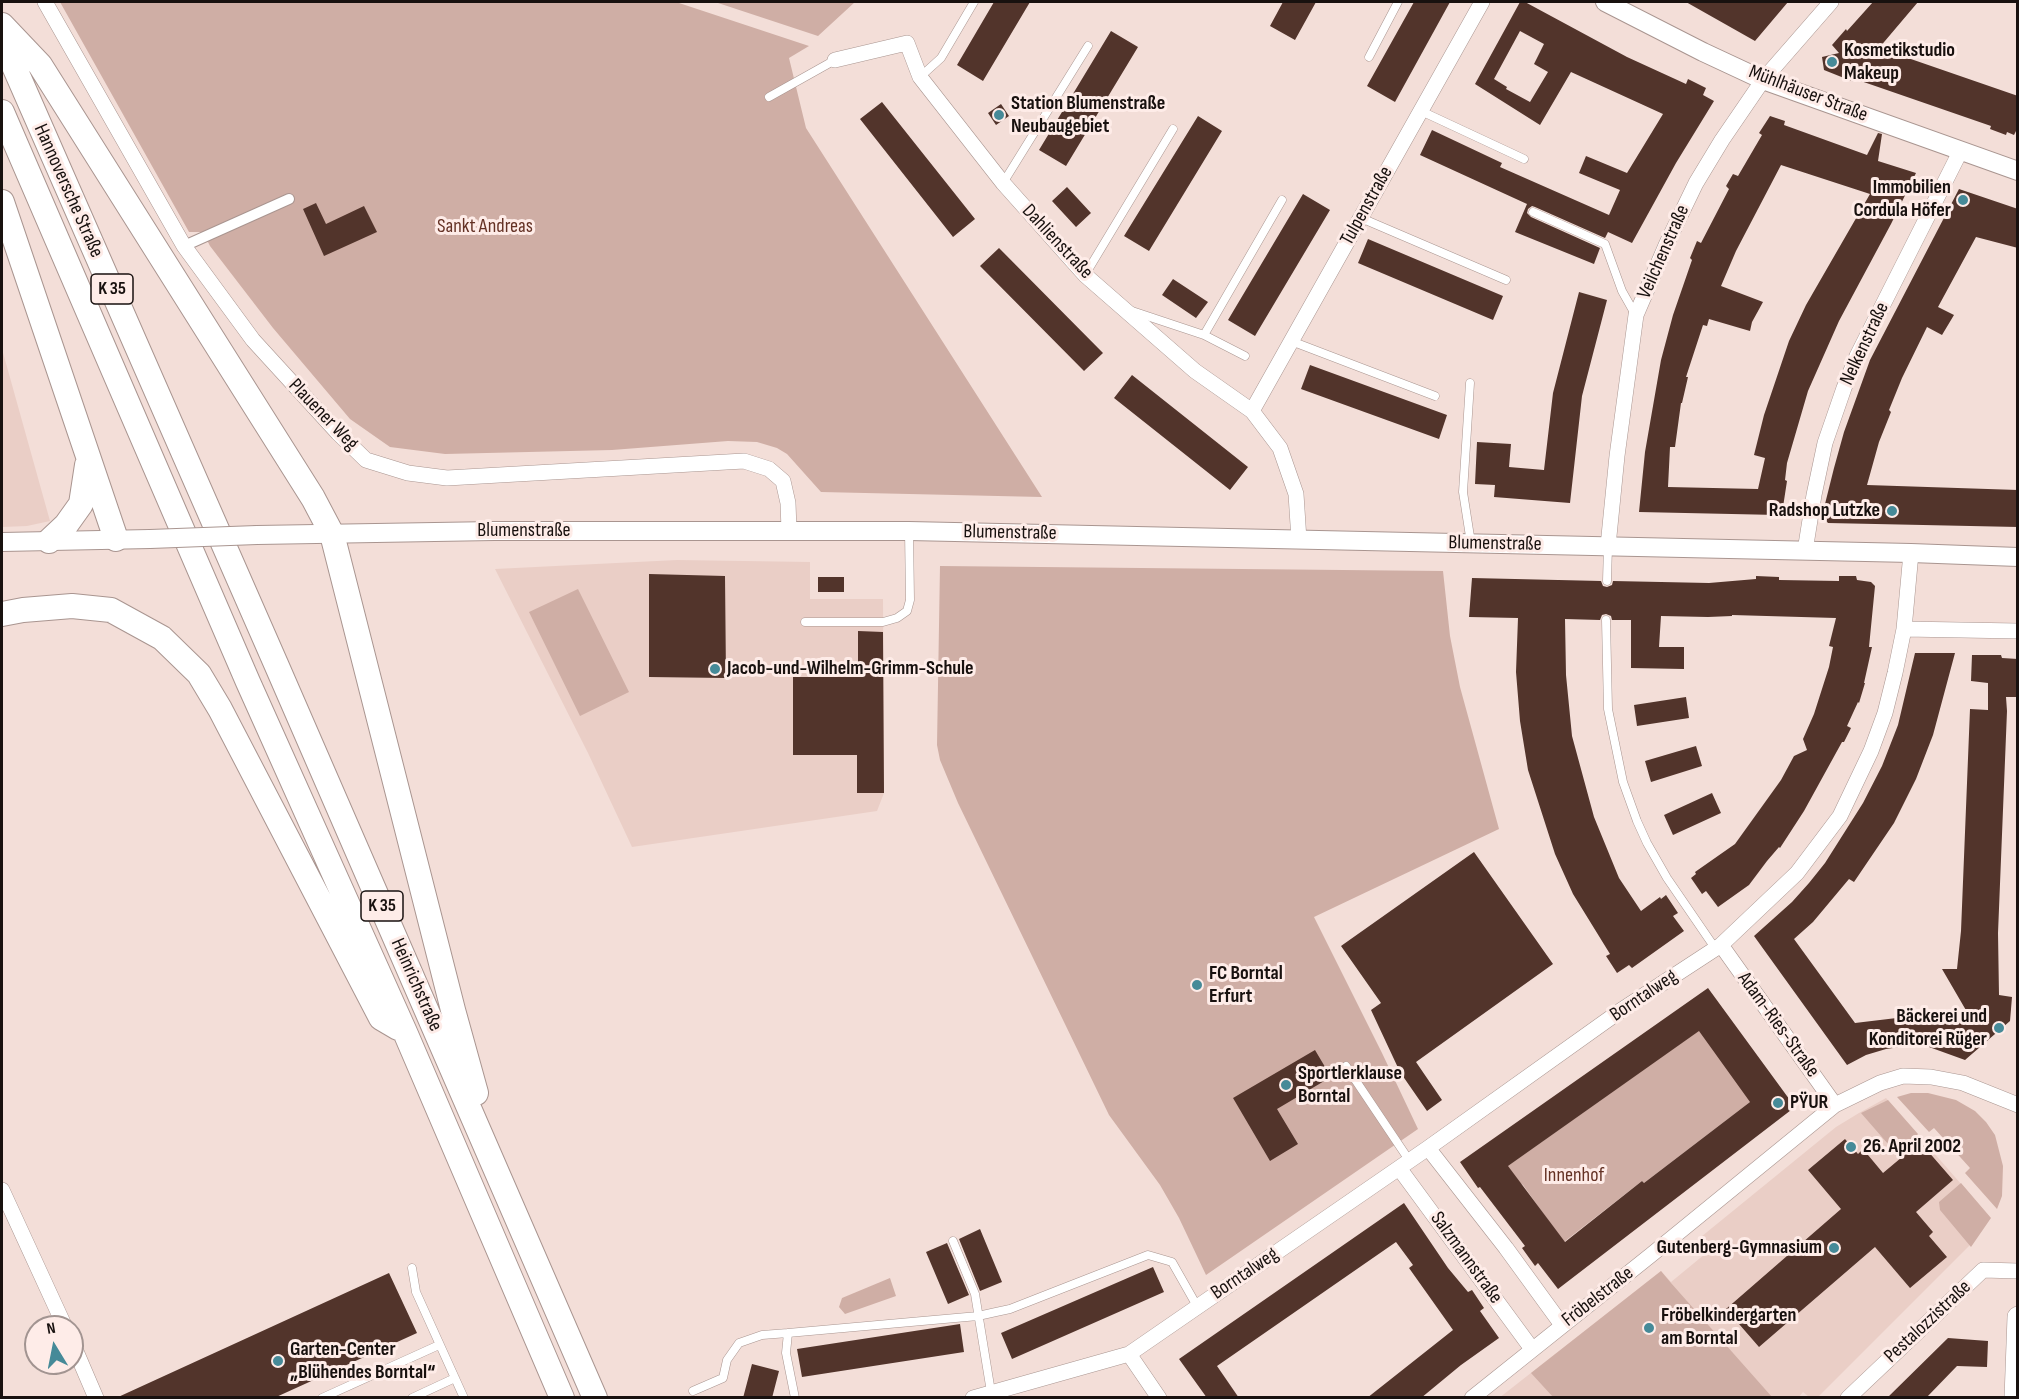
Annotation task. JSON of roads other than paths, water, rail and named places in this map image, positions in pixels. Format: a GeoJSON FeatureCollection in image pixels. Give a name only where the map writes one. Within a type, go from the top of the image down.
{"type":"FeatureCollection","features":[{"type":"Feature","properties":{"kind":"highway"},"geometry":{"type":"LineString","coordinates":[[2,25],[40,65],[313,498],[332,534],[450,998],[480,1104],[487,1148]]}},
{"type":"Feature","properties":{"kind":"highway","name":"Hannoversche Straße"},"geometry":{"type":"LineString","coordinates":[[2,39],[222,540]]}},
{"type":"Feature","properties":{"kind":"highway","name":"Hannoversche Straße"},"geometry":{"type":"LineString","coordinates":[[2,112],[188,543]]}},
{"type":"Feature","properties":{"kind":"highway"},"geometry":{"type":"LineString","coordinates":[[2,202],[116,539]]}},
{"type":"Feature","properties":{"kind":"highway"},"geometry":{"type":"LineString","coordinates":[[49,541],[66,525],[81,504],[87,456]]}},
{"type":"Feature","properties":{"kind":"highway","name":"Heinrichstraße"},"geometry":{"type":"LineString","coordinates":[[222,540],[595,1398]]}},
{"type":"Feature","properties":{"kind":"highway","name":"Heinrichstraße"},"geometry":{"type":"LineString","coordinates":[[188,543],[405,1032],[562,1398]]}},
{"type":"Feature","properties":{"kind":"highway"},"geometry":{"type":"LineString","coordinates":[[2,614],[72,606],[111,610],[162,638],[199,674],[220,709],[381,1018],[405,1032]]}},
{"type":"Feature","properties":{"kind":"main road"},"geometry":{"type":"LineString","coordinates":[[2015,1398],[2018,1317]]}},
{"type":"Feature","properties":{"kind":"street","name":"Plauener Weg"},"geometry":{"type":"LineString","coordinates":[[45,2],[184,246],[253,340],[338,433],[366,459],[408,473],[447,478],[744,461],[769,469],[783,482],[789,503],[789,530]]}},
{"type":"Feature","properties":{"kind":"street","name":"Tulpenstraße"},"geometry":{"type":"LineString","coordinates":[[1252,411],[1482,2]]}},
{"type":"Feature","properties":{"kind":"street","name":"Mühlhäuser Straße"},"geometry":{"type":"LineString","coordinates":[[1605,2],[1763,80],[2018,171]]}},
{"type":"Feature","properties":{"kind":"street","name":"Veilchenstraße"},"geometry":{"type":"LineString","coordinates":[[1608,546],[1617,456],[1636,315],[1696,183],[1722,140],[1763,80],[1831,2]]}},
{"type":"Feature","properties":{"kind":"street","name":"Dahlienstraße"},"geometry":{"type":"LineString","coordinates":[[835,60],[907,43],[920,77],[1003,183],[1085,275],[1195,371],[1252,411],[1280,448],[1296,494],[1299,540]]}},
{"type":"Feature","properties":{"kind":"street","name":"Nelkenstraße"},"geometry":{"type":"LineString","coordinates":[[1805,551],[1814,495],[1826,443],[1844,388],[1857,356],[1961,150]]}},
{"type":"Feature","properties":{"kind":"street"},"geometry":{"type":"LineString","coordinates":[[184,246],[289,199]]}},
{"type":"Feature","properties":{"kind":"street","name":"Blumenstraße"},"geometry":{"type":"LineString","coordinates":[[2,542],[505,531],[789,530],[1608,546],[2018,557]]}},
{"type":"Feature","properties":{"kind":"street","name":"Borntalweg"},"geometry":{"type":"LineString","coordinates":[[973,1398],[1129,1354],[1428,1148],[1620,1011],[1718,946],[1797,873],[1840,816],[1886,713],[1904,629],[1911,553]]}},
{"type":"Feature","properties":{"kind":"street"},"geometry":{"type":"LineString","coordinates":[[1904,629],[2018,632]]}},
{"type":"Feature","properties":{"kind":"street","name":"Adam-Ries-Straße"},"geometry":{"type":"LineString","coordinates":[[1718,946],[1835,1105]]}},
{"type":"Feature","properties":{"kind":"street","name":"Fröbelstraße"},"geometry":{"type":"LineString","coordinates":[[1472,1398],[1835,1105],[1880,1083],[1903,1076],[1931,1077],[1963,1083],[2018,1105]]}},
{"type":"Feature","properties":{"kind":"street","name":"Salzmannstraße"},"geometry":{"type":"LineString","coordinates":[[1428,1148],[1506,1248],[1562,1325]]}},
{"type":"Feature","properties":{"kind":"street","name":"Salzmannstraße"},"geometry":{"type":"LineString","coordinates":[[1404,1164],[1532,1349]]}},
{"type":"Feature","properties":{"kind":"street"},"geometry":{"type":"LineString","coordinates":[[2,1190],[59,1315]]}},
{"type":"Feature","properties":{"kind":"street","name":"Pestalozzistraße"},"geometry":{"type":"LineString","coordinates":[[1848,1398],[1983,1270],[2018,1271]]}},
{"type":"Feature","properties":{"kind":"street"},"geometry":{"type":"LineString","coordinates":[[1129,1354],[1159,1398]]}},
{"type":"Feature","properties":{"kind":"street"},"geometry":{"type":"LineString","coordinates":[[84,1370],[96,1398]]}},
{"type":"Feature","properties":{"kind":"lane"},"geometry":{"type":"LineString","coordinates":[[920,77],[941,58],[974,2]]}},
{"type":"Feature","properties":{"kind":"lane"},"geometry":{"type":"LineString","coordinates":[[1369,57],[1398,2]]}},
{"type":"Feature","properties":{"kind":"lane"},"geometry":{"type":"LineString","coordinates":[[1003,183],[1088,46]]}},
{"type":"Feature","properties":{"kind":"lane","name":"Dahlienstraße"},"geometry":{"type":"LineString","coordinates":[[769,97],[835,60]]}},
{"type":"Feature","properties":{"kind":"lane"},"geometry":{"type":"LineString","coordinates":[[1421,111],[1524,159]]}},
{"type":"Feature","properties":{"kind":"lane"},"geometry":{"type":"LineString","coordinates":[[1085,275],[1173,129]]}},
{"type":"Feature","properties":{"kind":"lane"},"geometry":{"type":"LineString","coordinates":[[1204,335],[1282,200]]}},
{"type":"Feature","properties":{"kind":"lane"},"geometry":{"type":"LineString","coordinates":[[1533,212],[1605,244],[1622,291],[1636,315]]}},
{"type":"Feature","properties":{"kind":"lane"},"geometry":{"type":"LineString","coordinates":[[1360,218],[1506,280]]}},
{"type":"Feature","properties":{"kind":"lane"},"geometry":{"type":"LineString","coordinates":[[1123,308],[1204,335],[1245,356]]}},
{"type":"Feature","properties":{"kind":"lane"},"geometry":{"type":"LineString","coordinates":[[1291,340],[1435,396]]}},
{"type":"Feature","properties":{"kind":"lane"},"geometry":{"type":"LineString","coordinates":[[1470,383],[1463,492],[1471,543]]}},
{"type":"Feature","properties":{"kind":"lane"},"geometry":{"type":"LineString","coordinates":[[805,622],[883,622],[897,618],[907,611],[910,600],[909,531]]}},
{"type":"Feature","properties":{"kind":"lane"},"geometry":{"type":"LineString","coordinates":[[1607,581],[1608,546]]}},
{"type":"Feature","properties":{"kind":"lane","name":"Adam-Ries-Straße"},"geometry":{"type":"LineString","coordinates":[[1606,620],[1608,709],[1623,782],[1647,843],[1667,878],[1718,946]]}},
{"type":"Feature","properties":{"kind":"lane"},"geometry":{"type":"LineString","coordinates":[[1346,1066],[1404,1164]]}},
{"type":"Feature","properties":{"kind":"lane"},"geometry":{"type":"LineString","coordinates":[[953,1241],[975,1294],[991,1392]]}},
{"type":"Feature","properties":{"kind":"lane","name":"Borntalweg"},"geometry":{"type":"LineString","coordinates":[[693,1390],[723,1378],[727,1360],[740,1343],[762,1335],[978,1316],[1010,1309],[1148,1255],[1172,1262],[1197,1306]]}},
{"type":"Feature","properties":{"kind":"lane"},"geometry":{"type":"LineString","coordinates":[[412,1268],[416,1292],[464,1398]]}},
{"type":"Feature","properties":{"kind":"lane"},"geometry":{"type":"LineString","coordinates":[[788,1333],[786,1353],[795,1398]]}},
{"type":"Feature","properties":{"kind":"lane"},"geometry":{"type":"LineString","coordinates":[[322,1398],[439,1346]]}},
{"type":"Feature","properties":{"kind":"lane"},"geometry":{"type":"LineString","coordinates":[[412,1398],[455,1378]]}},
{"type":"Feature","properties":{"kind":"place","name":"Kosmetikstudio Makeup"},"geometry":{"type":"Point","coordinates":[1832,62]}},
{"type":"Feature","properties":{"kind":"place","name":"Station Blumenstraße Neubaugebiet"},"geometry":{"type":"Point","coordinates":[999,115]}},
{"type":"Feature","properties":{"kind":"place","name":"Immobilien Cordula Höfer"},"geometry":{"type":"Point","coordinates":[1963,200]}},
{"type":"Feature","properties":{"kind":"place","name":"Radshop Lutzke"},"geometry":{"type":"Point","coordinates":[1892,511]}},
{"type":"Feature","properties":{"kind":"place","name":"Jacob-und-Wilhelm-Grimm-Schule"},"geometry":{"type":"Point","coordinates":[715,669]}},
{"type":"Feature","properties":{"kind":"place","name":"FC Borntal Erfurt"},"geometry":{"type":"Point","coordinates":[1197,985]}},
{"type":"Feature","properties":{"kind":"place","name":"Bäckerei und Konditorei Rüger"},"geometry":{"type":"Point","coordinates":[1999,1028]}},
{"type":"Feature","properties":{"kind":"place","name":"Sportlerklause Borntal"},"geometry":{"type":"Point","coordinates":[1286,1085]}},
{"type":"Feature","properties":{"kind":"place","name":"PŸUR"},"geometry":{"type":"Point","coordinates":[1778,1103]}},
{"type":"Feature","properties":{"kind":"place","name":"26. April 2002"},"geometry":{"type":"Point","coordinates":[1851,1147]}},
{"type":"Feature","properties":{"kind":"place","name":"Gutenberg-Gymnasium"},"geometry":{"type":"Point","coordinates":[1834,1248]}},
{"type":"Feature","properties":{"kind":"place","name":"Fröbelkindergarten am Borntal"},"geometry":{"type":"Point","coordinates":[1649,1328]}},
{"type":"Feature","properties":{"kind":"place","name":"Garten-Center „Blühendes Borntal“"},"geometry":{"type":"Point","coordinates":[278,1361]}},
{"type":"Feature","properties":{"kind":"park label","name":"Sankt Andreas"},"geometry":{"type":"Point","coordinates":[485,227]}},
{"type":"Feature","properties":{"kind":"park label","name":"Innenhof"},"geometry":{"type":"Point","coordinates":[1574,1176]}}]}
